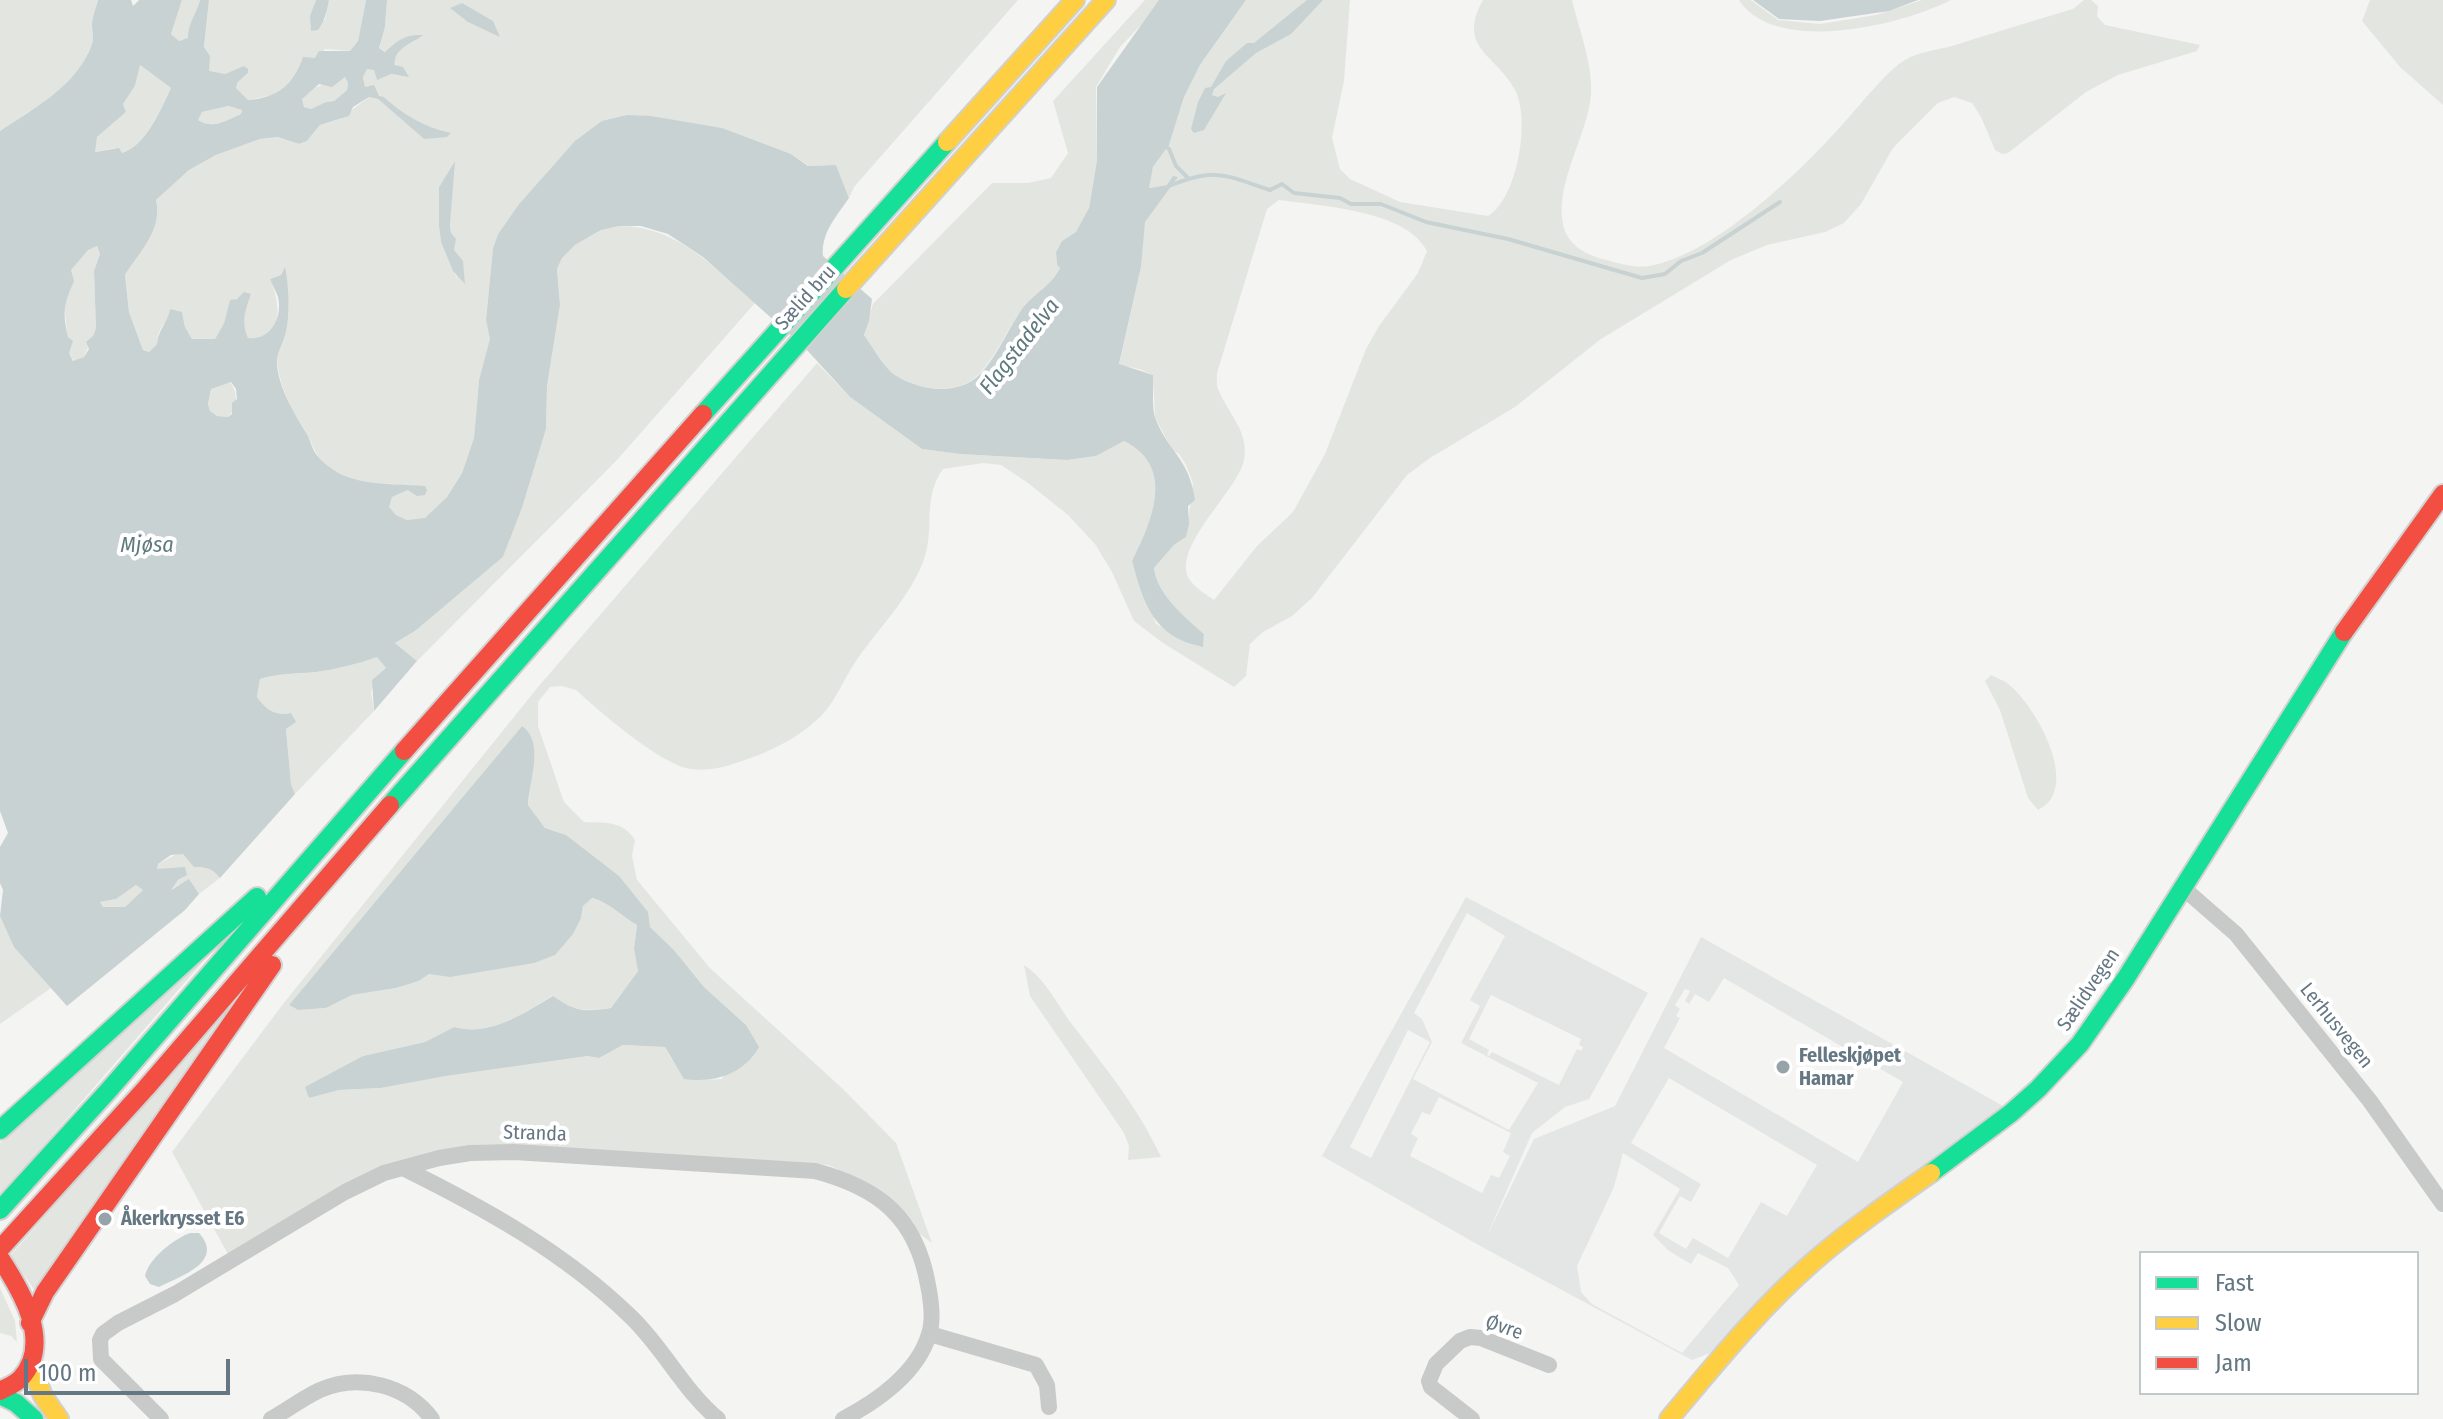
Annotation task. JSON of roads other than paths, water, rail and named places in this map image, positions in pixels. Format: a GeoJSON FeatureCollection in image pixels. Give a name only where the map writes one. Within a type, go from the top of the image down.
{"type":"FeatureCollection","features":[{"type":"Feature","properties":{"kind":"main road","name":"Sælid bru"},"geometry":{"type":"LineString","coordinates":[[318,851],[767,341],[1075,0]]}},
{"type":"Feature","properties":{"kind":"main road","name":"Sælid bru"},"geometry":{"type":"LineString","coordinates":[[336,867],[862,268],[1106,0]]}},
{"type":"Feature","properties":{"kind":"main road","name":"Sælidvegen"},"geometry":{"type":"LineString","coordinates":[[1669,1419],[1747,1327],[1821,1254],[2020,1106],[2062,1065],[2100,1016],[2384,572],[2443,494]]}},
{"type":"Feature","properties":{"kind":"main road"},"geometry":{"type":"LineString","coordinates":[[0,1130],[264,891],[318,851]]}},
{"type":"Feature","properties":{"kind":"main road"},"geometry":{"type":"LineString","coordinates":[[0,1210],[318,851]]}},
{"type":"Feature","properties":{"kind":"main road"},"geometry":{"type":"LineString","coordinates":[[0,1249],[102,1139],[336,867]]}},
{"type":"Feature","properties":{"kind":"main road"},"geometry":{"type":"LineString","coordinates":[[30,1323],[45,1292],[318,900],[336,867]]}},
{"type":"Feature","properties":{"kind":"main road"},"geometry":{"type":"LineString","coordinates":[[0,1258],[22,1296],[35,1350],[32,1367],[43,1396],[59,1419]]}},
{"type":"Feature","properties":{"kind":"main road"},"geometry":{"type":"LineString","coordinates":[[32,1367],[19,1382],[0,1393],[34,1419]]}},
{"type":"Feature","properties":{"kind":"street","name":"Lerhusvegen"},"geometry":{"type":"LineString","coordinates":[[2182,887],[2236,934],[2362,1090],[2443,1204]]}},
{"type":"Feature","properties":{"kind":"street","name":"Stranda"},"geometry":{"type":"LineString","coordinates":[[161,1419],[101,1359],[100,1340],[103,1334],[345,1192],[384,1173],[470,1153],[514,1152],[785,1168],[839,1177],[875,1194],[891,1207],[906,1227],[926,1272],[930,1295],[930,1334]]}},
{"type":"Feature","properties":{"kind":"street"},"geometry":{"type":"LineString","coordinates":[[403,1168],[495,1215],[582,1275],[630,1316],[689,1389],[718,1419]]}},
{"type":"Feature","properties":{"kind":"street"},"geometry":{"type":"LineString","coordinates":[[843,1419],[866,1407],[891,1387],[912,1364],[930,1334],[1036,1365],[1047,1385],[1049,1407]]}},
{"type":"Feature","properties":{"kind":"street","name":"Øvre"},"geometry":{"type":"LineString","coordinates":[[1472,1419],[1431,1387],[1429,1381],[1436,1364],[1460,1341],[1481,1338],[1549,1365]]}},
{"type":"Feature","properties":{"kind":"street"},"geometry":{"type":"LineString","coordinates":[[271,1419],[319,1391],[357,1382],[379,1384],[408,1396],[424,1408],[432,1419]]}},
{"type":"Feature","properties":{"kind":"water","name":"Mjøsa"},"geometry":{"type":"Polygon","coordinates":[[[98,0],[131,0],[133,6],[139,0],[182,0],[171,34],[179,41],[188,38],[200,0],[209,0],[204,47],[210,56],[209,71],[225,74],[244,66],[248,73],[236,88],[248,100],[268,96],[283,88],[295,75],[303,57],[315,58],[319,51],[350,51],[358,41],[366,0],[387,0],[385,27],[379,48],[385,52],[402,39],[423,35],[400,50],[395,59],[395,65],[403,67],[409,77],[391,74],[377,80],[374,70],[367,69],[363,77],[365,87],[374,85],[379,96],[415,120],[451,133],[447,137],[424,139],[378,99],[369,97],[353,107],[349,116],[320,125],[307,141],[299,144],[278,137],[260,139],[216,155],[189,170],[156,200],[153,231],[125,275],[129,312],[143,350],[149,352],[157,344],[170,309],[182,312],[192,339],[215,339],[224,323],[230,300],[237,299],[244,292],[251,294],[245,316],[248,338],[263,336],[273,326],[279,313],[278,297],[270,279],[281,275],[285,267],[288,315],[277,364],[287,399],[316,454],[339,473],[366,482],[425,486],[425,495],[417,496],[408,490],[392,497],[389,507],[407,520],[425,518],[447,497],[462,473],[474,438],[479,380],[490,339],[486,320],[493,248],[498,234],[519,204],[575,141],[602,121],[627,115],[651,116],[722,128],[791,154],[808,166],[836,165],[849,198],[827,233],[823,256],[872,299],[864,335],[886,367],[904,380],[936,389],[958,387],[984,370],[1022,309],[1060,268],[1056,252],[1062,241],[1076,232],[1089,208],[1097,160],[1097,87],[1159,0],[1246,0],[1200,65],[1184,97],[1169,145],[1153,167],[1149,188],[1167,185],[1173,176],[1178,177],[1145,222],[1141,267],[1119,364],[1153,375],[1154,415],[1184,465],[1192,486],[1195,500],[1188,506],[1186,537],[1174,545],[1154,568],[1166,596],[1204,634],[1203,647],[1186,642],[1162,627],[1141,591],[1132,561],[1152,512],[1155,480],[1150,465],[1140,452],[1124,441],[1096,456],[1067,460],[922,449],[850,397],[806,349],[703,257],[668,234],[641,226],[601,230],[575,245],[562,258],[557,269],[560,305],[547,386],[546,429],[522,508],[503,557],[415,631],[395,643],[417,661],[374,711],[372,680],[386,668],[377,657],[332,669],[260,679],[257,697],[260,701],[276,713],[291,713],[296,722],[286,729],[291,784],[295,794],[220,878],[208,869],[194,867],[183,854],[171,855],[158,864],[157,869],[185,867],[187,875],[178,880],[171,890],[189,879],[199,894],[185,910],[67,1006],[14,947],[0,916],[3,890],[0,883],[0,847],[8,833],[0,811],[0,131],[53,95],[76,72],[92,44],[92,22],[98,0]],[[140,65],[135,86],[123,104],[126,112],[97,137],[95,152],[119,148],[122,153],[131,149],[152,126],[171,88],[140,65]],[[345,77],[332,87],[319,84],[302,99],[304,107],[311,109],[334,101],[347,90],[348,83],[345,77]],[[228,106],[202,112],[198,120],[209,124],[220,123],[241,114],[242,110],[228,106]],[[97,246],[88,250],[71,270],[74,281],[65,308],[68,337],[73,341],[69,353],[73,361],[84,357],[89,349],[86,342],[96,328],[94,271],[100,254],[97,246]],[[231,382],[211,389],[210,411],[217,416],[228,417],[232,414],[232,403],[237,399],[231,382]],[[136,885],[116,899],[100,902],[103,907],[125,907],[143,890],[136,885]]]}},
{"type":"Feature","properties":{"kind":"water"},"geometry":{"type":"Polygon","coordinates":[[[316,0],[329,0],[318,30],[311,31],[310,16],[316,0]]]}},
{"type":"Feature","properties":{"kind":"water"},"geometry":{"type":"Polygon","coordinates":[[[1307,0],[1323,0],[1291,34],[1256,53],[1214,89],[1212,95],[1218,97],[1226,93],[1204,130],[1194,133],[1191,129],[1198,102],[1226,61],[1247,43],[1254,43],[1307,0]]]}},
{"type":"Feature","properties":{"kind":"water"},"geometry":{"type":"Polygon","coordinates":[[[1753,0],[1918,0],[1889,11],[1820,21],[1779,19],[1753,0]]]}},
{"type":"Feature","properties":{"kind":"water"},"geometry":{"type":"Polygon","coordinates":[[[462,3],[493,21],[500,37],[468,22],[450,8],[462,3]]]}},
{"type":"Feature","properties":{"kind":"water"},"geometry":{"type":"Polygon","coordinates":[[[455,161],[450,225],[456,239],[454,250],[463,261],[465,284],[453,271],[441,242],[439,226],[439,187],[455,161]]]}},
{"type":"Feature","properties":{"kind":"water"},"geometry":{"type":"Polygon","coordinates":[[[522,726],[529,733],[534,752],[528,805],[545,828],[566,835],[619,876],[648,912],[650,927],[674,950],[704,987],[746,1025],[759,1047],[736,1070],[706,1080],[684,1079],[665,1047],[623,1045],[599,1058],[588,1056],[381,1088],[339,1090],[309,1098],[305,1087],[363,1056],[425,1042],[454,1027],[480,1029],[493,1026],[553,996],[580,1010],[611,1008],[638,971],[634,949],[637,925],[592,898],[583,906],[573,934],[555,955],[534,963],[450,977],[429,974],[419,981],[396,988],[352,995],[326,1008],[298,1010],[289,1005],[522,726]]]}},
{"type":"Feature","properties":{"kind":"water"},"geometry":{"type":"Polygon","coordinates":[[[190,1233],[199,1233],[206,1243],[204,1260],[188,1273],[159,1287],[150,1284],[145,1276],[151,1263],[170,1244],[190,1233]]]}},
{"type":"Feature","properties":{"kind":"waterway"},"geometry":{"type":"LineString","coordinates":[[1164,145],[1176,166],[1188,178]]}},
{"type":"Feature","properties":{"kind":"waterway"},"geometry":{"type":"LineString","coordinates":[[1169,186],[1210,175],[1230,177],[1270,190],[1282,184],[1294,193],[1340,198],[1351,204],[1381,204],[1426,222],[1508,239],[1642,278],[1665,274],[1681,261],[1702,253],[1780,202]]}},
{"type":"Feature","properties":{"kind":"place","name":"Felleskjøpet Hamar"},"geometry":{"type":"Point","coordinates":[1783,1067]}},
{"type":"Feature","properties":{"kind":"place","name":"Åkerkrysset E6"},"geometry":{"type":"Point","coordinates":[105,1219]}},
{"type":"Feature","properties":{"kind":"water label","name":"Flagstadelva"},"geometry":{"type":"Point","coordinates":[1020,347]}}]}
